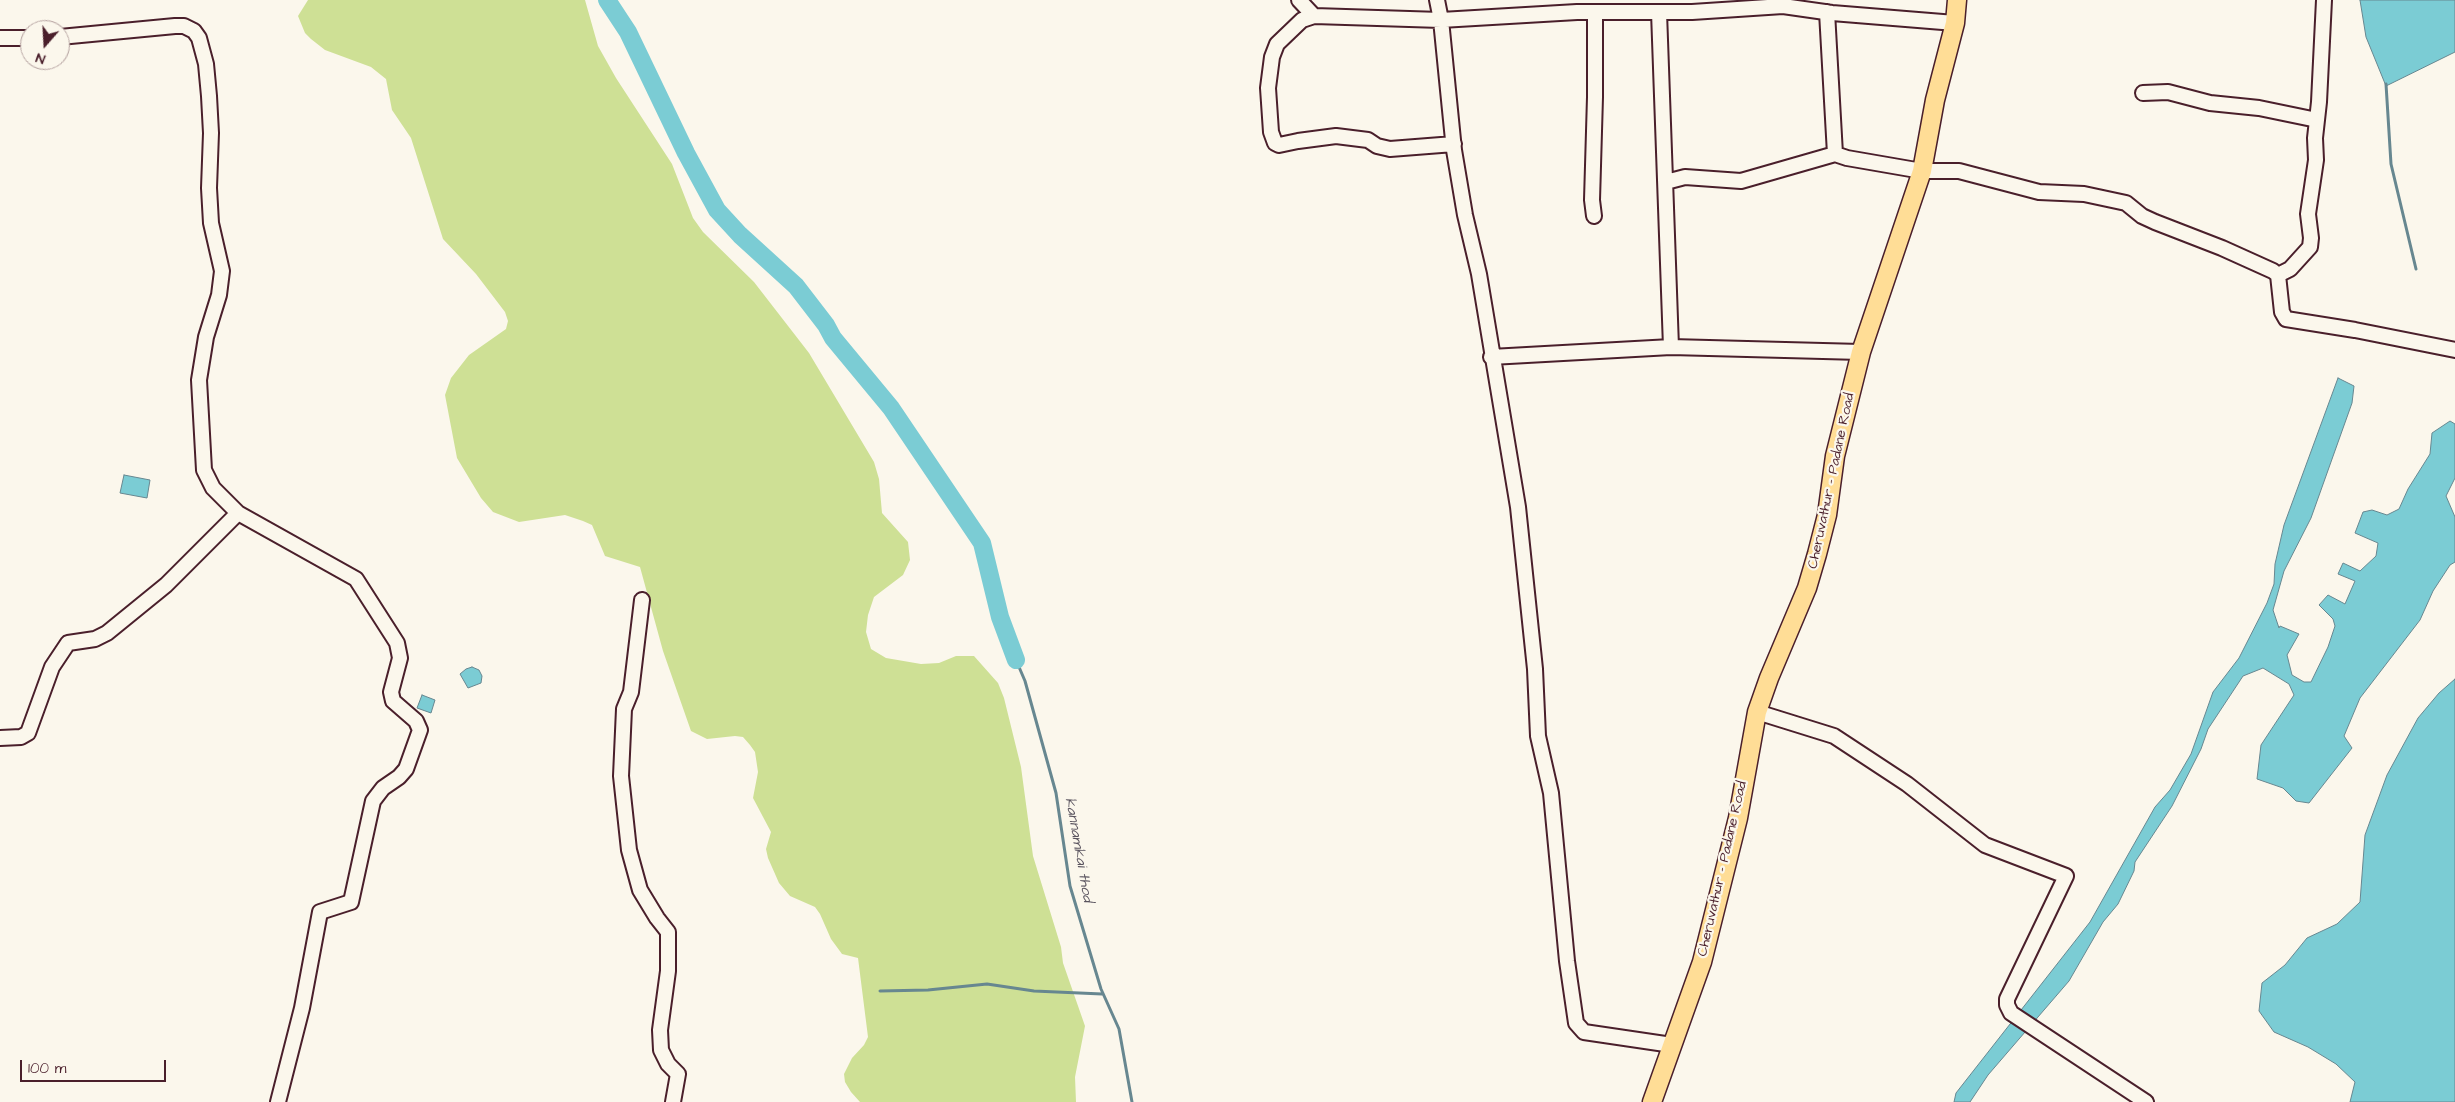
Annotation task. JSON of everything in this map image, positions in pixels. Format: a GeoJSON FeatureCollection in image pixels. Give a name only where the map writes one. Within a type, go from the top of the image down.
{"type":"FeatureCollection","features":[{"type":"Feature","properties":{"kind":"main road","name":"Cheruvathur - Padane Road"},"geometry":{"type":"LineString","coordinates":[[1652,1102],[1702,962],[1738,818],[1757,712],[1769,678],[1807,588],[1817,554],[1827,515],[1835,456],[1861,352],[1922,170],[1934,100],[1955,23],[1957,0]]}},
{"type":"Feature","properties":{"kind":"street"},"geometry":{"type":"LineString","coordinates":[[1299,0],[1314,16]]}},
{"type":"Feature","properties":{"kind":"street"},"geometry":{"type":"LineString","coordinates":[[1437,0],[1441,20],[1454,144],[1526,560],[1529,618],[1535,669],[1538,736],[1551,793],[1567,961],[1576,1023],[1584,1032],[1672,1045]]}},
{"type":"Feature","properties":{"kind":"street"},"geometry":{"type":"LineString","coordinates":[[2278,276],[2290,269],[2310,247],[2312,226],[2308,214],[2316,160],[2315,138],[2324,0]]}},
{"type":"Feature","properties":{"kind":"street"},"geometry":{"type":"LineString","coordinates":[[1454,144],[1390,148],[1368,140],[1336,136],[1279,145],[1275,143],[1271,132],[1268,103],[1272,57],[1277,44],[1302,20],[1314,16],[1441,20],[1595,12],[1659,12],[1783,3],[1827,12],[1955,23]]}},
{"type":"Feature","properties":{"kind":"street"},"geometry":{"type":"LineString","coordinates":[[1594,216],[1592,200],[1596,97],[1595,12]]}},
{"type":"Feature","properties":{"kind":"street"},"geometry":{"type":"LineString","coordinates":[[1659,12],[1671,348]]}},
{"type":"Feature","properties":{"kind":"street"},"geometry":{"type":"LineString","coordinates":[[1827,12],[1835,154]]}},
{"type":"Feature","properties":{"kind":"street"},"geometry":{"type":"LineString","coordinates":[[70,36],[184,26],[194,31],[199,38],[206,64],[210,96],[209,188],[211,223],[222,271],[219,295],[206,337],[199,380],[204,470],[212,488],[238,513],[356,579],[397,643],[400,658],[391,692],[393,701],[416,721],[420,730],[406,768],[399,777],[383,788],[373,801],[351,902],[320,912],[302,1008],[278,1102]]}},
{"type":"Feature","properties":{"kind":"street"},"geometry":{"type":"LineString","coordinates":[[0,38],[20,38]]}},
{"type":"Feature","properties":{"kind":"street"},"geometry":{"type":"LineString","coordinates":[[2143,93],[2168,92],[2210,103],[2259,108],[2317,120]]}},
{"type":"Feature","properties":{"kind":"street"},"geometry":{"type":"LineString","coordinates":[[1666,182],[1685,177],[1741,181],[1835,154],[1847,158],[1922,170],[1959,171],[2039,192],[2107,197],[2126,203],[2142,216],[2230,251],[2278,276]]}},
{"type":"Feature","properties":{"kind":"street"},"geometry":{"type":"LineString","coordinates":[[2278,276],[2282,312],[2286,318],[2455,350]]}},
{"type":"Feature","properties":{"kind":"street"},"geometry":{"type":"LineString","coordinates":[[1492,357],[1671,348],[1861,352]]}},
{"type":"Feature","properties":{"kind":"street"},"geometry":{"type":"LineString","coordinates":[[0,738],[21,737],[28,733],[52,667],[68,643],[95,639],[107,633],[166,585],[238,513]]}},
{"type":"Feature","properties":{"kind":"street"},"geometry":{"type":"LineString","coordinates":[[642,600],[632,692],[624,709],[621,776],[629,850],[640,890],[656,918],[668,932],[668,971],[660,1030],[661,1050],[668,1064],[678,1074],[673,1102]]}},
{"type":"Feature","properties":{"kind":"street"},"geometry":{"type":"LineString","coordinates":[[1757,712],[1834,736],[1908,784],[1985,845],[2066,876],[2008,999],[2007,1005],[2012,1012],[2146,1102]]}},
{"type":"Feature","properties":{"kind":"green space"},"geometry":{"type":"Polygon","coordinates":[[[308,0],[585,0],[598,46],[616,78],[672,164],[693,218],[703,232],[754,282],[809,353],[874,462],[879,479],[882,513],[908,542],[910,560],[903,575],[874,597],[868,615],[866,632],[871,649],[886,658],[921,664],[939,663],[956,656],[974,656],[998,683],[1004,698],[1021,767],[1033,856],[1061,947],[1063,963],[1085,1026],[1075,1077],[1076,1102],[860,1102],[851,1092],[845,1082],[844,1074],[852,1058],[864,1045],[868,1037],[858,958],[842,954],[831,939],[815,907],[790,896],[779,883],[766,849],[771,832],[753,798],[758,772],[755,752],[743,737],[707,739],[691,731],[663,651],[640,567],[605,556],[592,525],[583,521],[565,515],[519,522],[493,512],[481,498],[457,458],[445,395],[451,378],[469,355],[506,329],[508,321],[505,312],[476,274],[443,239],[411,138],[392,110],[386,79],[371,67],[325,50],[305,33],[298,16],[308,0]]]}},
{"type":"Feature","properties":{"kind":"water"},"geometry":{"type":"Polygon","coordinates":[[[2360,0],[2455,0],[2455,52],[2386,86],[2366,37],[2360,0]]]}},
{"type":"Feature","properties":{"kind":"water"},"geometry":{"type":"Polygon","coordinates":[[[2338,378],[2354,386],[2352,403],[2311,518],[2284,571],[2273,610],[2279,628],[2280,626],[2299,634],[2287,655],[2292,675],[2304,682],[2311,682],[2328,647],[2335,626],[2333,619],[2319,605],[2328,595],[2345,604],[2355,581],[2338,574],[2343,563],[2360,571],[2376,556],[2378,543],[2355,533],[2363,512],[2372,510],[2387,515],[2399,509],[2408,489],[2430,454],[2432,433],[2450,421],[2455,424],[2455,478],[2446,496],[2455,517],[2455,562],[2450,565],[2433,591],[2420,620],[2360,698],[2344,736],[2352,748],[2309,803],[2296,801],[2283,788],[2257,779],[2261,745],[2294,695],[2289,684],[2263,668],[2243,676],[2208,729],[2201,749],[2172,806],[2135,862],[2134,871],[2118,904],[2103,922],[2069,981],[1988,1075],[1970,1102],[1954,1102],[1956,1093],[2090,922],[2155,807],[2170,790],[2191,754],[2213,692],[2239,658],[2267,603],[2274,584],[2275,564],[2284,525],[2338,378]]]}},
{"type":"Feature","properties":{"kind":"water"},"geometry":{"type":"Polygon","coordinates":[[[124,475],[150,480],[147,498],[120,493],[124,475]]]}},
{"type":"Feature","properties":{"kind":"water"},"geometry":{"type":"Polygon","coordinates":[[[472,667],[479,670],[482,676],[481,683],[468,688],[460,674],[472,667]]]}},
{"type":"Feature","properties":{"kind":"water"},"geometry":{"type":"Polygon","coordinates":[[[2455,679],[2455,1102],[2350,1102],[2355,1082],[2336,1064],[2308,1047],[2274,1032],[2259,1011],[2262,983],[2285,965],[2307,938],[2337,924],[2360,902],[2365,835],[2387,775],[2418,718],[2439,693],[2455,679]]]}},
{"type":"Feature","properties":{"kind":"water"},"geometry":{"type":"Polygon","coordinates":[[[422,695],[435,700],[431,713],[417,708],[422,695]]]}},
{"type":"Feature","properties":{"kind":"waterway"},"geometry":{"type":"LineString","coordinates":[[607,0],[628,32],[686,153],[717,210],[740,235],[796,286],[826,325],[833,338],[891,408],[982,543],[1000,617],[1016,660]]}},
{"type":"Feature","properties":{"kind":"waterway"},"geometry":{"type":"LineString","coordinates":[[2386,84],[2391,164],[2416,269]]}},
{"type":"Feature","properties":{"kind":"waterway","name":"kannamkai thod"},"geometry":{"type":"LineString","coordinates":[[1016,660],[1025,681],[1056,793],[1070,886],[1101,989],[1119,1029],[1132,1102]]}},
{"type":"Feature","properties":{"kind":"waterway"},"geometry":{"type":"LineString","coordinates":[[880,991],[928,990],[987,984],[1034,991],[1102,994]]}}]}
